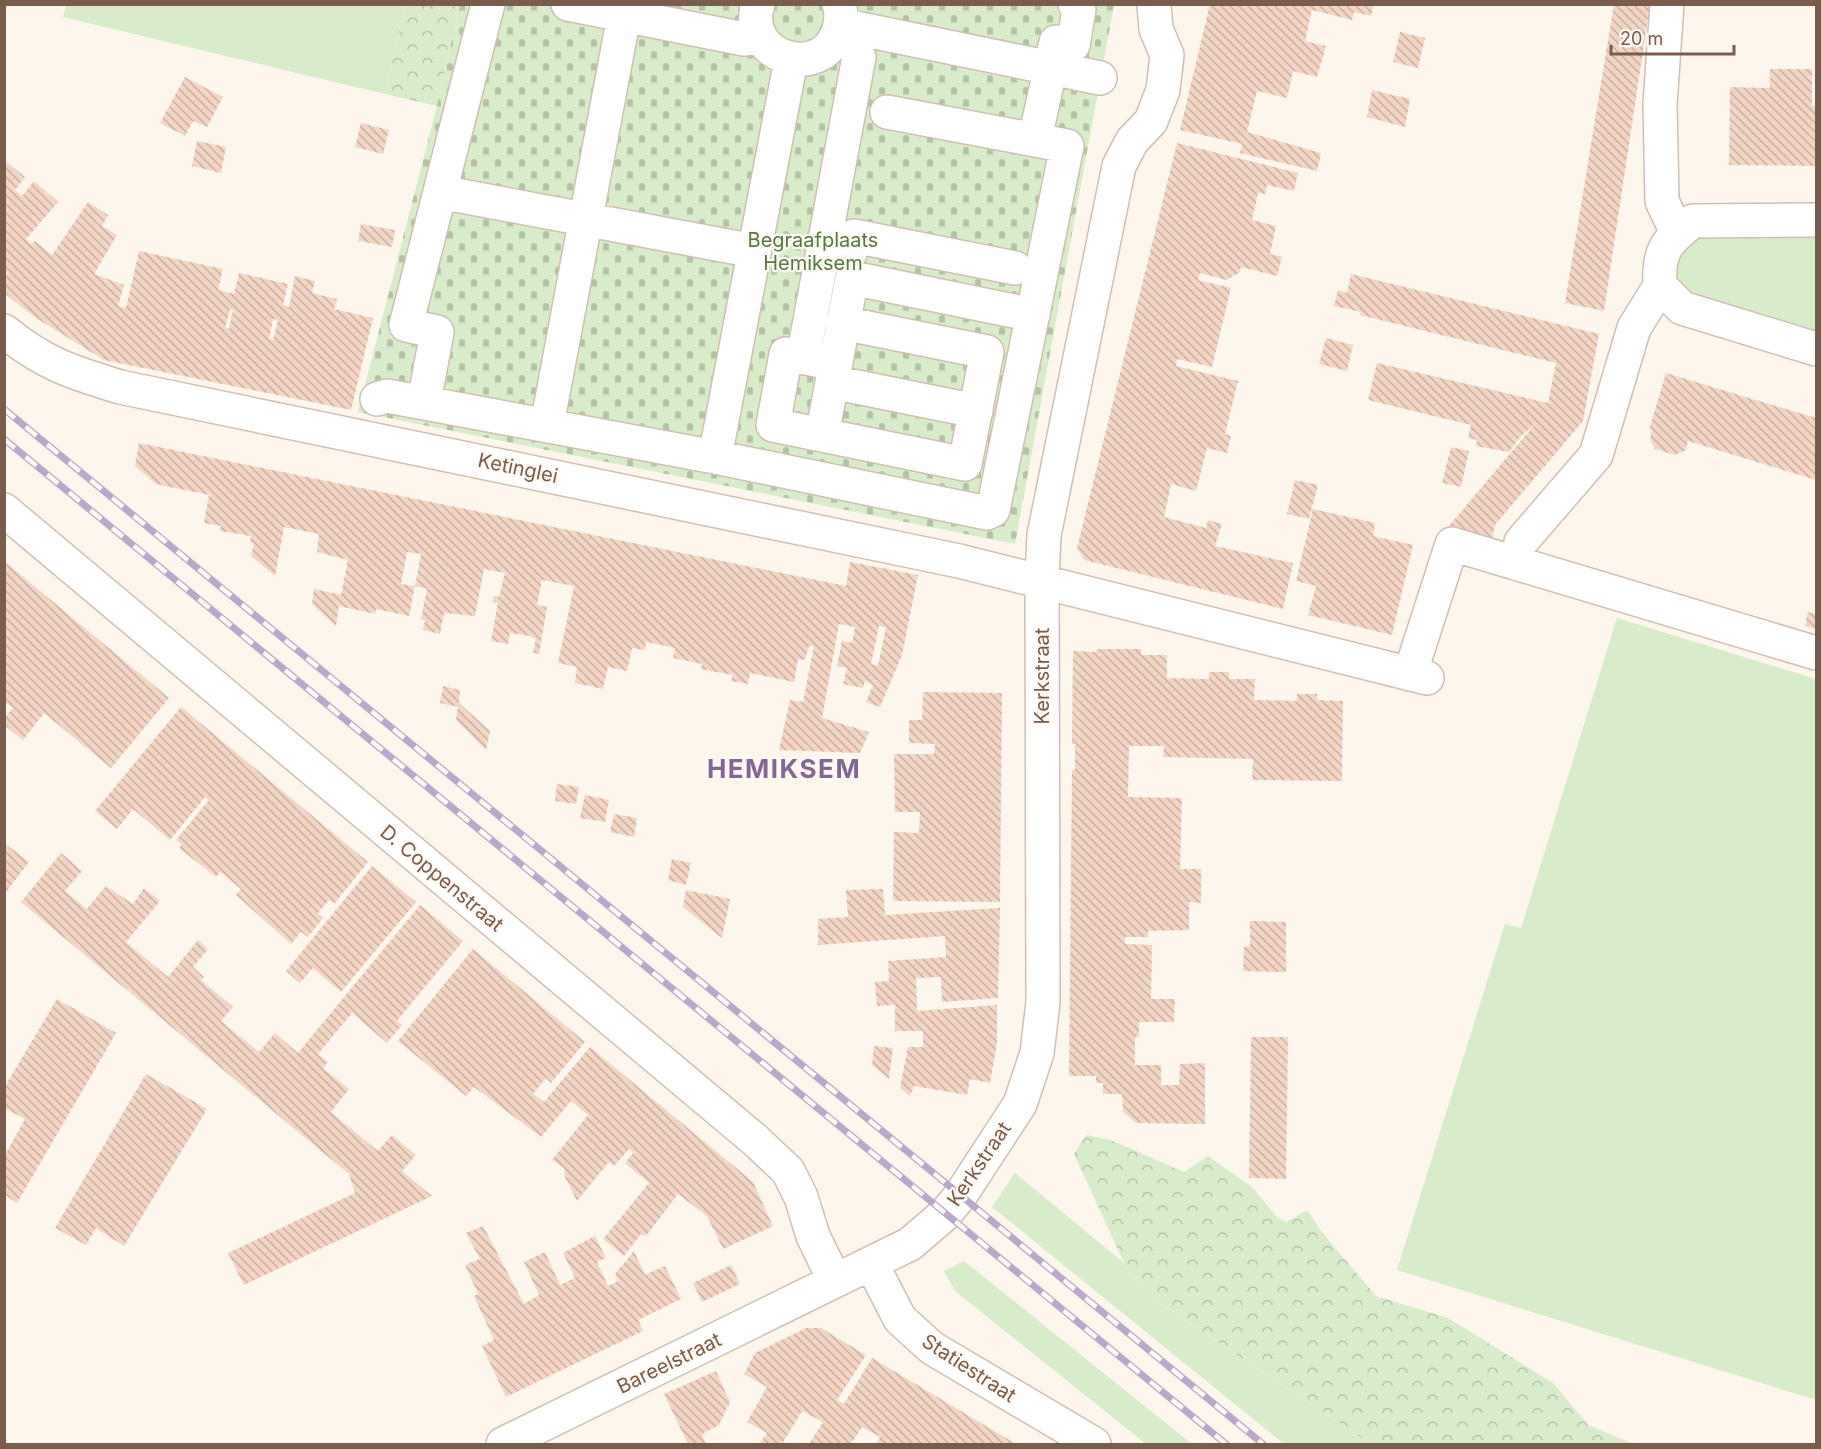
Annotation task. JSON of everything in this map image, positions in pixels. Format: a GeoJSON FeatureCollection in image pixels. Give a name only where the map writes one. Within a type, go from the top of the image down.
{"type":"FeatureCollection","features":[{"type":"Feature","properties":{"kind":"street"},"geometry":{"type":"LineString","coordinates":[[424,402],[437,332],[406,325],[488,4]]}},
{"type":"Feature","properties":{"kind":"street"},"geometry":{"type":"LineString","coordinates":[[568,4],[744,39],[760,36]]}},
{"type":"Feature","properties":{"kind":"street"},"geometry":{"type":"LineString","coordinates":[[758,4],[756,24],[760,36],[768,48],[791,60],[811,58],[828,49],[840,15],[1051,68],[1100,78]]}},
{"type":"Feature","properties":{"kind":"street","name":"Kerkstraat"},"geometry":{"type":"LineString","coordinates":[[834,1280],[872,1264],[910,1244],[945,1214],[960,1196],[1020,1104],[1037,1053],[1042,1002],[1042,580],[1044,535],[1119,166],[1132,141],[1151,121],[1163,90],[1167,54],[1156,30],[1154,4]]}},
{"type":"Feature","properties":{"kind":"street"},"geometry":{"type":"LineString","coordinates":[[1667,4],[1660,105],[1662,201],[1677,233]]}},
{"type":"Feature","properties":{"kind":"street"},"geometry":{"type":"LineString","coordinates":[[1035,139],[1056,42],[1073,45],[1081,6]]}},
{"type":"Feature","properties":{"kind":"street"},"geometry":{"type":"LineString","coordinates":[[547,425],[624,16]]}},
{"type":"Feature","properties":{"kind":"street"},"geometry":{"type":"LineString","coordinates":[[822,435],[843,323],[842,260],[859,57]]}},
{"type":"Feature","properties":{"kind":"street"},"geometry":{"type":"LineString","coordinates":[[715,457],[791,60]]}},
{"type":"Feature","properties":{"kind":"street"},"geometry":{"type":"LineString","coordinates":[[377,399],[387,396],[424,402],[715,457],[987,513],[993,510],[1067,146],[887,112]]}},
{"type":"Feature","properties":{"kind":"street"},"geometry":{"type":"LineString","coordinates":[[440,192],[754,251]]}},
{"type":"Feature","properties":{"kind":"street"},"geometry":{"type":"LineString","coordinates":[[1521,542],[1596,455],[1634,328],[1660,286],[1659,268],[1663,248],[1693,221],[1816,220]]}},
{"type":"Feature","properties":{"kind":"street"},"geometry":{"type":"LineString","coordinates":[[803,358],[842,260],[854,236],[1016,268]]}},
{"type":"Feature","properties":{"kind":"street"},"geometry":{"type":"LineString","coordinates":[[842,260],[1033,315]]}},
{"type":"Feature","properties":{"kind":"street"},"geometry":{"type":"LineString","coordinates":[[1660,286],[1682,308],[1816,349]]}},
{"type":"Feature","properties":{"kind":"street"},"geometry":{"type":"LineString","coordinates":[[843,323],[987,352],[976,411],[965,464],[774,426],[786,354],[803,358],[834,373],[976,411]]}},
{"type":"Feature","properties":{"kind":"street","name":"Ketinglei"},"geometry":{"type":"LineString","coordinates":[[4,331],[25,348],[62,370],[120,387],[1042,580],[1419,676],[1452,544],[1816,653]]}},
{"type":"Feature","properties":{"kind":"street","name":"D. Coppenstraat"},"geometry":{"type":"LineString","coordinates":[[4,510],[755,1140],[788,1171],[801,1197],[813,1236],[834,1280]]}},
{"type":"Feature","properties":{"kind":"street","name":"Statiestraat"},"geometry":{"type":"LineString","coordinates":[[872,1264],[900,1319],[932,1348],[1094,1444]]}},
{"type":"Feature","properties":{"kind":"street","name":"Bareelstraat"},"geometry":{"type":"LineString","coordinates":[[502,1444],[834,1280]]}},
{"type":"Feature","properties":{"kind":"green space"},"geometry":{"type":"Polygon","coordinates":[[[66,4],[405,5],[385,94],[63,17],[66,4]]]}},
{"type":"Feature","properties":{"kind":"green space"},"geometry":{"type":"Polygon","coordinates":[[[405,5],[460,5],[437,106],[385,94],[405,5]]]}},
{"type":"Feature","properties":{"kind":"green space","name":"Begraafplaats Hemiksem"},"geometry":{"type":"Polygon","coordinates":[[[460,5],[1114,5],[1015,544],[358,412],[437,106],[460,5]]]}},
{"type":"Feature","properties":{"kind":"green space"},"geometry":{"type":"Polygon","coordinates":[[[1816,220],[1816,349],[1682,308],[1659,268],[1677,233],[1816,220]]]}},
{"type":"Feature","properties":{"kind":"green space"},"geometry":{"type":"Polygon","coordinates":[[[1617,618],[1816,679],[1816,1400],[1397,1270],[1505,924],[1521,928],[1617,618]]]}},
{"type":"Feature","properties":{"kind":"green space"},"geometry":{"type":"Polygon","coordinates":[[[1086,1135],[1111,1140],[1184,1172],[1208,1156],[1252,1187],[1277,1217],[1286,1222],[1307,1210],[1321,1231],[1376,1296],[1448,1318],[1553,1383],[1588,1425],[1633,1444],[1371,1444],[1146,1294],[1124,1263],[1074,1154],[1086,1135]]]}},
{"type":"Feature","properties":{"kind":"green space"},"geometry":{"type":"Polygon","coordinates":[[[1015,1173],[1124,1263],[1146,1294],[1371,1444],[1284,1444],[992,1207],[1015,1173]]]}},
{"type":"Feature","properties":{"kind":"green space"},"geometry":{"type":"Polygon","coordinates":[[[964,1261],[1192,1444],[1146,1444],[955,1291],[944,1271],[964,1261]]]}},
{"type":"Feature","properties":{"kind":"building"},"geometry":{"type":"Polygon","coordinates":[[[1210,4],[1374,4],[1371,16],[1354,12],[1352,20],[1312,10],[1305,41],[1326,46],[1317,77],[1293,71],[1287,98],[1257,91],[1247,132],[1321,153],[1317,171],[1240,153],[1242,144],[1180,130],[1210,4]]]}},
{"type":"Feature","properties":{"kind":"building"},"geometry":{"type":"Polygon","coordinates":[[[1614,4],[1650,4],[1604,311],[1565,303],[1614,4]]]}},
{"type":"Feature","properties":{"kind":"building"},"geometry":{"type":"Polygon","coordinates":[[[1400,32],[1425,38],[1418,68],[1393,62],[1400,32]]]}},
{"type":"Feature","properties":{"kind":"building"},"geometry":{"type":"Polygon","coordinates":[[[1770,69],[1812,69],[1812,106],[1816,106],[1816,166],[1729,165],[1730,87],[1770,88],[1770,69]]]}},
{"type":"Feature","properties":{"kind":"building"},"geometry":{"type":"Polygon","coordinates":[[[185,77],[223,97],[207,127],[193,121],[185,136],[160,123],[185,77]]]}},
{"type":"Feature","properties":{"kind":"building"},"geometry":{"type":"Polygon","coordinates":[[[1372,90],[1410,99],[1405,127],[1367,117],[1372,90]]]}},
{"type":"Feature","properties":{"kind":"building"},"geometry":{"type":"Polygon","coordinates":[[[361,123],[389,130],[383,154],[355,147],[361,123]]]}},
{"type":"Feature","properties":{"kind":"building"},"geometry":{"type":"Polygon","coordinates":[[[197,141],[226,147],[221,173],[192,166],[197,141]]]}},
{"type":"Feature","properties":{"kind":"building"},"geometry":{"type":"Polygon","coordinates":[[[1177,143],[1298,173],[1294,191],[1267,185],[1265,194],[1258,193],[1252,220],[1276,226],[1270,254],[1282,257],[1277,276],[1241,267],[1239,273],[1226,280],[1200,273],[1198,280],[1231,288],[1212,367],[1177,359],[1176,366],[1238,381],[1225,434],[1231,436],[1227,453],[1207,448],[1196,491],[1171,484],[1164,517],[1206,528],[1208,520],[1222,524],[1215,546],[1293,563],[1283,609],[1084,560],[1077,548],[1177,143]]]}},
{"type":"Feature","properties":{"kind":"building"},"geometry":{"type":"Polygon","coordinates":[[[4,160],[25,177],[15,190],[22,196],[34,181],[58,202],[26,239],[31,244],[35,241],[52,255],[88,202],[108,215],[102,226],[117,235],[94,274],[124,285],[118,306],[126,308],[139,251],[223,269],[218,290],[234,294],[239,273],[288,284],[283,305],[289,307],[295,276],[315,281],[312,293],[337,299],[334,309],[373,318],[351,410],[104,360],[36,318],[4,293],[4,277],[8,273],[4,270],[4,160]],[[230,309],[225,328],[229,329],[233,310],[230,309]],[[273,319],[269,339],[273,340],[278,320],[273,319]]]}},
{"type":"Feature","properties":{"kind":"building"},"geometry":{"type":"Polygon","coordinates":[[[361,224],[395,230],[392,247],[358,241],[361,224]]]}},
{"type":"Feature","properties":{"kind":"building"},"geometry":{"type":"Polygon","coordinates":[[[1351,274],[1599,334],[1583,421],[1495,525],[1491,545],[1443,533],[1536,423],[1521,436],[1509,452],[1476,446],[1477,440],[1468,438],[1471,425],[1368,400],[1377,363],[1548,403],[1556,363],[1360,315],[1361,312],[1334,306],[1338,290],[1347,293],[1351,274]]]}},
{"type":"Feature","properties":{"kind":"building"},"geometry":{"type":"Polygon","coordinates":[[[1326,338],[1353,345],[1347,371],[1319,364],[1326,338]]]}},
{"type":"Feature","properties":{"kind":"building"},"geometry":{"type":"Polygon","coordinates":[[[1666,373],[1816,418],[1816,480],[1688,441],[1686,450],[1675,455],[1655,449],[1650,439],[1652,430],[1649,430],[1666,373]]]}},
{"type":"Feature","properties":{"kind":"building"},"geometry":{"type":"Polygon","coordinates":[[[139,443],[846,586],[850,562],[918,575],[902,655],[880,707],[866,702],[873,685],[865,681],[863,688],[843,684],[847,668],[837,666],[842,641],[852,643],[855,627],[839,624],[822,718],[869,732],[860,753],[779,750],[790,700],[803,702],[814,646],[809,646],[805,660],[798,659],[794,682],[750,673],[748,684],[731,681],[733,675],[701,669],[702,664],[673,658],[675,648],[646,642],[645,650],[632,648],[627,671],[608,667],[603,689],[575,683],[577,667],[558,663],[574,586],[542,580],[537,605],[547,607],[539,654],[533,653],[536,639],[530,636],[510,633],[508,644],[491,641],[498,603],[493,602],[494,596],[499,597],[505,573],[484,569],[475,616],[444,613],[440,634],[423,630],[425,620],[421,619],[427,589],[415,586],[409,616],[376,609],[375,614],[339,606],[336,626],[312,604],[314,589],[341,595],[348,560],[317,552],[319,534],[284,527],[275,576],[251,556],[254,543],[250,543],[251,536],[220,531],[221,526],[204,523],[209,495],[156,484],[135,466],[139,443]],[[407,552],[401,584],[415,586],[421,554],[407,552]],[[879,626],[871,664],[878,666],[886,627],[879,626]]]}},
{"type":"Feature","properties":{"kind":"building"},"geometry":{"type":"Polygon","coordinates":[[[1451,447],[1469,451],[1461,487],[1442,483],[1451,447]]]}},
{"type":"Feature","properties":{"kind":"building"},"geometry":{"type":"Polygon","coordinates":[[[1295,480],[1318,485],[1309,519],[1287,514],[1295,480]]]}},
{"type":"Feature","properties":{"kind":"building"},"geometry":{"type":"Polygon","coordinates":[[[1313,509],[1375,523],[1373,536],[1413,545],[1392,635],[1308,615],[1316,586],[1296,581],[1313,509]]]}},
{"type":"Feature","properties":{"kind":"building"},"geometry":{"type":"Polygon","coordinates":[[[4,561],[169,698],[111,768],[44,713],[23,740],[4,725],[4,718],[13,708],[4,702],[4,561]]]}},
{"type":"Feature","properties":{"kind":"building"},"geometry":{"type":"Polygon","coordinates":[[[1808,612],[1816,614],[1816,629],[1805,626],[1808,612]]]}},
{"type":"Feature","properties":{"kind":"building"},"geometry":{"type":"Polygon","coordinates":[[[1097,649],[1141,649],[1141,655],[1167,655],[1167,678],[1209,679],[1209,672],[1229,672],[1229,679],[1255,679],[1254,700],[1297,701],[1297,694],[1317,694],[1317,700],[1343,701],[1342,781],[1252,780],[1253,759],[1163,757],[1164,746],[1129,746],[1128,797],[1182,798],[1180,869],[1201,869],[1201,903],[1189,902],[1189,930],[1148,931],[1148,937],[1125,937],[1125,944],[1152,945],[1151,999],[1175,999],[1174,1022],[1139,1022],[1139,1037],[1135,1037],[1135,1065],[1161,1065],[1161,1085],[1179,1085],[1180,1064],[1205,1063],[1205,1124],[1136,1123],[1123,1112],[1122,1094],[1103,1094],[1103,1083],[1096,1083],[1096,1076],[1069,1076],[1072,770],[1075,770],[1075,744],[1072,744],[1073,651],[1096,652],[1097,649]]]}},
{"type":"Feature","properties":{"kind":"building"},"geometry":{"type":"Polygon","coordinates":[[[443,686],[460,690],[459,703],[490,731],[486,750],[456,720],[458,707],[440,703],[443,686]]]}},
{"type":"Feature","properties":{"kind":"building"},"geometry":{"type":"Polygon","coordinates":[[[923,692],[1002,693],[1000,902],[893,901],[894,832],[919,833],[920,812],[895,812],[894,754],[934,754],[935,744],[909,743],[909,720],[922,720],[923,692]]]}},
{"type":"Feature","properties":{"kind":"building"},"geometry":{"type":"Polygon","coordinates":[[[181,707],[368,862],[334,904],[329,900],[318,913],[323,918],[308,937],[301,932],[291,944],[236,895],[241,889],[220,872],[216,877],[179,848],[182,844],[176,840],[209,800],[205,797],[170,840],[133,809],[117,829],[95,811],[181,707]]]}},
{"type":"Feature","properties":{"kind":"building"},"geometry":{"type":"Polygon","coordinates":[[[557,784],[579,787],[576,804],[555,801],[557,784]]]}},
{"type":"Feature","properties":{"kind":"building"},"geometry":{"type":"Polygon","coordinates":[[[585,795],[609,800],[605,822],[580,818],[585,795]]]}},
{"type":"Feature","properties":{"kind":"building"},"geometry":{"type":"Polygon","coordinates":[[[614,814],[637,818],[634,837],[610,832],[614,814]]]}},
{"type":"Feature","properties":{"kind":"building"},"geometry":{"type":"Polygon","coordinates":[[[4,843],[29,862],[7,891],[4,889],[4,843]]]}},
{"type":"Feature","properties":{"kind":"building"},"geometry":{"type":"Polygon","coordinates":[[[61,853],[82,871],[65,891],[87,909],[106,886],[133,904],[144,888],[160,901],[126,942],[168,977],[198,940],[208,949],[193,967],[204,977],[201,980],[233,1007],[221,1021],[259,1052],[275,1033],[298,1053],[420,905],[463,941],[397,1021],[402,1025],[387,1043],[352,1013],[318,1054],[328,1062],[323,1068],[349,1089],[331,1112],[378,1151],[392,1135],[416,1155],[402,1171],[432,1196],[244,1285],[228,1253],[355,1193],[349,1174],[21,902],[61,853]]]}},
{"type":"Feature","properties":{"kind":"building"},"geometry":{"type":"Polygon","coordinates":[[[672,859],[691,863],[686,885],[668,880],[672,859]]]}},
{"type":"Feature","properties":{"kind":"building"},"geometry":{"type":"Polygon","coordinates":[[[372,866],[416,902],[341,992],[313,968],[300,983],[286,971],[372,866]]]}},
{"type":"Feature","properties":{"kind":"building"},"geometry":{"type":"Polygon","coordinates":[[[883,889],[885,915],[1000,908],[998,998],[942,1002],[941,977],[916,978],[917,1011],[997,1005],[997,1043],[990,1083],[970,1079],[967,1095],[914,1086],[910,1096],[900,1088],[908,1047],[923,1047],[923,1031],[895,1031],[895,1005],[877,1006],[875,982],[889,981],[888,961],[946,957],[945,936],[818,945],[818,919],[848,917],[846,890],[883,889]]]}},
{"type":"Feature","properties":{"kind":"building"},"geometry":{"type":"Polygon","coordinates":[[[686,890],[730,899],[722,938],[683,907],[686,890]]]}},
{"type":"Feature","properties":{"kind":"building"},"geometry":{"type":"Polygon","coordinates":[[[1250,921],[1286,922],[1286,972],[1243,971],[1244,947],[1250,946],[1250,921]]]}},
{"type":"Feature","properties":{"kind":"building"},"geometry":{"type":"Polygon","coordinates":[[[473,949],[585,1042],[551,1083],[546,1078],[533,1094],[544,1102],[590,1047],[753,1182],[773,1226],[723,1249],[707,1216],[678,1194],[646,1236],[641,1234],[624,1256],[603,1239],[649,1183],[625,1163],[634,1152],[629,1149],[614,1166],[609,1162],[577,1201],[565,1177],[564,1168],[552,1160],[588,1115],[571,1101],[541,1137],[474,1087],[466,1096],[398,1041],[473,949]]]}},
{"type":"Feature","properties":{"kind":"building"},"geometry":{"type":"Polygon","coordinates":[[[57,999],[116,1033],[17,1203],[5,1195],[5,1155],[25,1119],[4,1108],[4,1088],[57,999]]]}},
{"type":"Feature","properties":{"kind":"building"},"geometry":{"type":"Polygon","coordinates":[[[1251,1037],[1288,1037],[1286,1179],[1249,1178],[1251,1037]]]}},
{"type":"Feature","properties":{"kind":"building"},"geometry":{"type":"Polygon","coordinates":[[[874,1046],[893,1048],[889,1079],[872,1065],[874,1046]]]}},
{"type":"Feature","properties":{"kind":"building"},"geometry":{"type":"Polygon","coordinates":[[[146,1074],[207,1109],[124,1246],[96,1228],[86,1245],[55,1228],[146,1074]]]}},
{"type":"Feature","properties":{"kind":"building"},"geometry":{"type":"Polygon","coordinates":[[[483,1226],[524,1304],[539,1295],[524,1262],[545,1252],[560,1285],[575,1278],[563,1253],[595,1236],[606,1258],[597,1262],[608,1286],[618,1281],[615,1274],[634,1251],[645,1275],[665,1266],[681,1299],[638,1320],[643,1331],[506,1397],[482,1346],[494,1340],[474,1296],[478,1294],[465,1265],[480,1259],[466,1233],[483,1226]]]}},
{"type":"Feature","properties":{"kind":"building"},"geometry":{"type":"Polygon","coordinates":[[[731,1265],[740,1284],[702,1302],[693,1283],[731,1265]]]}},
{"type":"Feature","properties":{"kind":"building"},"geometry":{"type":"Polygon","coordinates":[[[806,1328],[821,1328],[866,1355],[837,1400],[844,1404],[872,1358],[1016,1444],[876,1444],[880,1437],[862,1427],[851,1444],[809,1444],[823,1422],[802,1411],[782,1444],[759,1444],[767,1433],[747,1422],[767,1387],[744,1374],[755,1353],[806,1328]]]}},
{"type":"Feature","properties":{"kind":"building"},"geometry":{"type":"Polygon","coordinates":[[[716,1371],[730,1402],[719,1425],[702,1434],[706,1444],[688,1444],[664,1394],[716,1371]]]}},
{"type":"Feature","properties":{"kind":"railway"},"geometry":{"type":"LineString","coordinates":[[4,409],[1263,1444]]}},
{"type":"Feature","properties":{"kind":"railway"},"geometry":{"type":"LineString","coordinates":[[4,439],[1226,1444]]}},
{"type":"Feature","properties":{"kind":"district","name":"HEMIKSEM"},"geometry":{"type":"Point","coordinates":[784,769]}}]}
